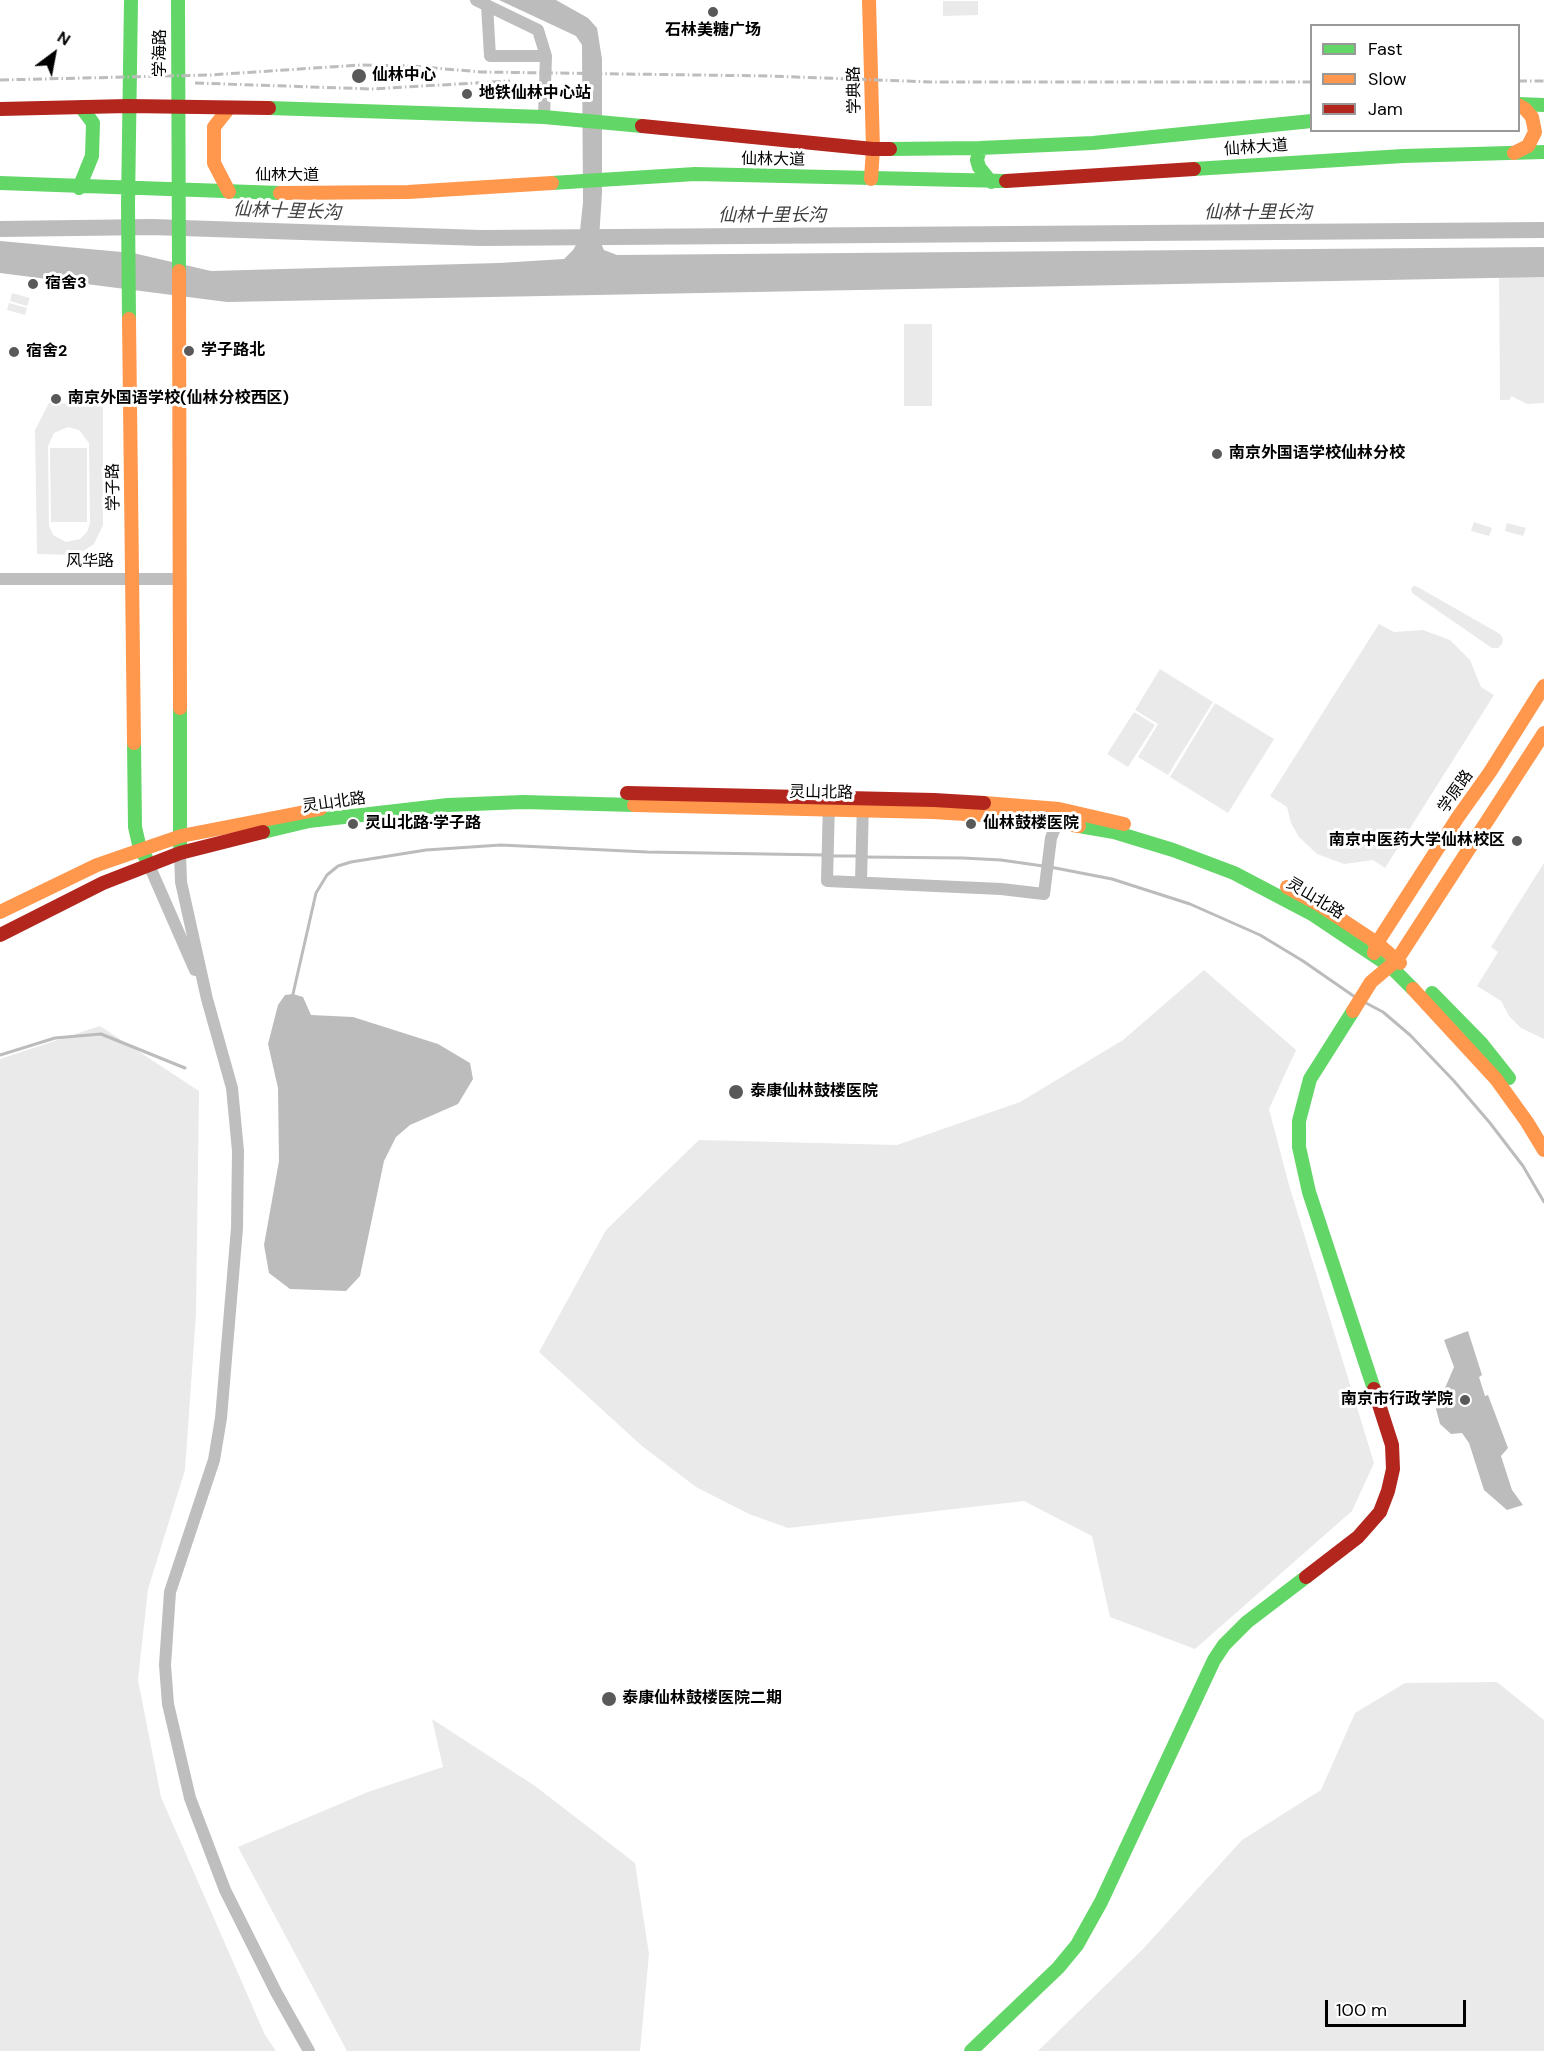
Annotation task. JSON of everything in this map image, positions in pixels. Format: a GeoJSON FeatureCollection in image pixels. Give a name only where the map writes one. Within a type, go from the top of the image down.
{"type":"FeatureCollection","features":[{"type":"Feature","properties":{"kind":"main road","name":"学海路"},"geometry":{"type":"LineString","coordinates":[[128,106],[131,0]]}},
{"type":"Feature","properties":{"kind":"main road","name":"学海路"},"geometry":{"type":"LineString","coordinates":[[177,107],[178,0]]}},
{"type":"Feature","properties":{"kind":"main road","name":"学典路"},"geometry":{"type":"LineString","coordinates":[[870,0],[873,149],[871,179]]}},
{"type":"Feature","properties":{"kind":"main road"},"geometry":{"type":"LineString","coordinates":[[1520,105],[1544,105]]}},
{"type":"Feature","properties":{"kind":"main road","name":"仙林大道"},"geometry":{"type":"LineString","coordinates":[[0,109],[128,106],[358,110],[544,117],[873,149],[980,148],[1093,143],[1310,121]]}},
{"type":"Feature","properties":{"kind":"main road","name":"学子路"},"geometry":{"type":"LineString","coordinates":[[128,106],[135,827],[140,849],[149,865]]}},
{"type":"Feature","properties":{"kind":"main road"},"geometry":{"type":"LineString","coordinates":[[1514,153],[1528,146],[1535,132],[1533,117],[1520,106]]}},
{"type":"Feature","properties":{"kind":"main road"},"geometry":{"type":"LineString","coordinates":[[177,107],[180,853]]}},
{"type":"Feature","properties":{"kind":"main road"},"geometry":{"type":"LineString","coordinates":[[79,188],[92,156],[93,123],[81,108]]}},
{"type":"Feature","properties":{"kind":"main road"},"geometry":{"type":"LineString","coordinates":[[229,108],[214,127],[214,163],[229,192]]}},
{"type":"Feature","properties":{"kind":"main road"},"geometry":{"type":"LineString","coordinates":[[980,148],[977,160],[979,167],[991,182]]}},
{"type":"Feature","properties":{"kind":"main road","name":"仙林大道"},"geometry":{"type":"LineString","coordinates":[[0,183],[79,188],[229,192],[408,192],[696,174],[991,182],[1360,158],[1544,152]]}},
{"type":"Feature","properties":{"kind":"main road","name":"学原路"},"geometry":{"type":"LineString","coordinates":[[1371,982],[1375,949],[1544,686]]}},
{"type":"Feature","properties":{"kind":"main road","name":"学原路"},"geometry":{"type":"LineString","coordinates":[[971,2051],[1058,1968],[1077,1945],[1101,1902],[1214,1660],[1224,1645],[1246,1622],[1358,1537],[1380,1512],[1393,1469],[1392,1445],[1309,1192],[1299,1147],[1299,1121],[1310,1079],[1371,982],[1394,964],[1544,733]]}},
{"type":"Feature","properties":{"kind":"main road","name":"灵山北路"},"geometry":{"type":"LineString","coordinates":[[0,912],[97,865],[181,836],[302,811],[448,796],[535,791],[829,803],[1035,806],[1059,809],[1118,822],[1175,839],[1244,867],[1318,904],[1458,1018],[1482,1044],[1531,1107],[1544,1129]]}},
{"type":"Feature","properties":{"kind":"main road","name":"灵山北路"},"geometry":{"type":"LineString","coordinates":[[0,935],[103,883],[180,853],[309,821],[448,805],[523,802],[829,803]]}},
{"type":"Feature","properties":{"kind":"main road","name":"灵山北路"},"geometry":{"type":"LineString","coordinates":[[863,804],[1020,817],[1113,832],[1173,850],[1234,873],[1375,949]]}},
{"type":"Feature","properties":{"kind":"main road","name":"灵山北路"},"geometry":{"type":"LineString","coordinates":[[1394,964],[1496,1079],[1544,1150]]}},
{"type":"Feature","properties":{"kind":"street"},"geometry":{"type":"LineString","coordinates":[[482,3],[538,30],[546,56],[544,117]]}},
{"type":"Feature","properties":{"kind":"street"},"geometry":{"type":"LineString","coordinates":[[482,3],[490,56],[546,56]]}},
{"type":"Feature","properties":{"kind":"street","name":"风华路"},"geometry":{"type":"LineString","coordinates":[[0,579],[179,579]]}},
{"type":"Feature","properties":{"kind":"street"},"geometry":{"type":"LineString","coordinates":[[829,803],[827,881],[1001,888],[1044,894],[1051,838],[1057,823]]}},
{"type":"Feature","properties":{"kind":"street"},"geometry":{"type":"LineString","coordinates":[[861,882],[863,804]]}},
{"type":"Feature","properties":{"kind":"street"},"geometry":{"type":"LineString","coordinates":[[180,853],[182,882],[207,999],[232,1088],[238,1151],[237,1228],[221,1418],[214,1460],[170,1592],[165,1665],[168,1704],[190,1798],[225,1890],[276,1992],[309,2051]]}},
{"type":"Feature","properties":{"kind":"street"},"geometry":{"type":"LineString","coordinates":[[149,865],[207,999]]}},
{"type":"Feature","properties":{"kind":"shaded area"},"geometry":{"type":"Polygon","coordinates":[[[499,0],[556,0],[588,18],[597,28],[602,59],[602,193],[599,239],[604,250],[617,255],[1544,247],[1544,277],[227,302],[0,273],[0,241],[133,253],[211,271],[564,259],[579,240],[583,202],[582,45],[576,36],[499,0]]]}},
{"type":"Feature","properties":{"kind":"shaded area"},"geometry":{"type":"Polygon","coordinates":[[[943,1],[978,1],[978,15],[943,16],[943,1]]]}},
{"type":"Feature","properties":{"kind":"shaded area"},"geometry":{"type":"Polygon","coordinates":[[[1544,271],[1544,403],[1527,404],[1511,396],[1510,400],[1500,400],[1499,272],[1544,271]]]}},
{"type":"Feature","properties":{"kind":"shaded area"},"geometry":{"type":"Polygon","coordinates":[[[12,293],[30,298],[27,306],[10,301],[12,293]]]}},
{"type":"Feature","properties":{"kind":"shaded area"},"geometry":{"type":"Polygon","coordinates":[[[9,303],[27,308],[25,315],[7,310],[9,303]]]}},
{"type":"Feature","properties":{"kind":"shaded area"},"geometry":{"type":"Polygon","coordinates":[[[904,324],[932,324],[932,406],[904,406],[904,324]]]}},
{"type":"Feature","properties":{"kind":"shaded area"},"geometry":{"type":"Polygon","coordinates":[[[49,403],[103,404],[103,525],[94,544],[77,555],[37,554],[35,430],[49,403]],[[68,427],[54,433],[48,446],[49,526],[53,535],[66,542],[80,539],[87,532],[90,523],[89,443],[79,430],[68,427]]]}},
{"type":"Feature","properties":{"kind":"shaded area"},"geometry":{"type":"Polygon","coordinates":[[[50,448],[87,448],[87,522],[51,522],[50,448]]]}},
{"type":"Feature","properties":{"kind":"shaded area"},"geometry":{"type":"Polygon","coordinates":[[[1474,522],[1492,528],[1489,536],[1471,531],[1474,522]]]}},
{"type":"Feature","properties":{"kind":"shaded area"},"geometry":{"type":"Polygon","coordinates":[[[1507,523],[1526,528],[1523,536],[1505,531],[1507,523]]]}},
{"type":"Feature","properties":{"kind":"shaded area"},"geometry":{"type":"Polygon","coordinates":[[[1413,586],[1500,634],[1503,639],[1502,644],[1498,648],[1492,648],[1412,593],[1413,586]]]}},
{"type":"Feature","properties":{"kind":"shaded area"},"geometry":{"type":"Polygon","coordinates":[[[1379,624],[1394,632],[1423,630],[1450,640],[1470,660],[1481,687],[1494,695],[1385,868],[1373,860],[1344,864],[1317,854],[1299,837],[1291,823],[1287,807],[1270,796],[1379,624]]]}},
{"type":"Feature","properties":{"kind":"shaded area"},"geometry":{"type":"Polygon","coordinates":[[[1160,669],[1213,702],[1168,775],[1138,757],[1158,724],[1135,710],[1160,669]]]}},
{"type":"Feature","properties":{"kind":"shaded area"},"geometry":{"type":"Polygon","coordinates":[[[1215,703],[1274,739],[1228,813],[1170,777],[1215,703]]]}},
{"type":"Feature","properties":{"kind":"shaded area"},"geometry":{"type":"Polygon","coordinates":[[[1134,712],[1155,725],[1128,767],[1107,754],[1134,712]]]}},
{"type":"Feature","properties":{"kind":"shaded area"},"geometry":{"type":"Polygon","coordinates":[[[1544,863],[1544,1039],[1521,1028],[1509,1016],[1501,1001],[1477,986],[1498,952],[1491,947],[1544,863]]]}},
{"type":"Feature","properties":{"kind":"shaded area"},"geometry":{"type":"Polygon","coordinates":[[[1204,970],[1296,1050],[1269,1109],[1289,1185],[1374,1463],[1352,1511],[1195,1649],[1110,1617],[1092,1536],[1024,1501],[788,1528],[749,1514],[696,1487],[642,1446],[539,1352],[606,1230],[699,1140],[897,1145],[1020,1102],[1123,1040],[1204,970]]]}},
{"type":"Feature","properties":{"kind":"shaded area"},"geometry":{"type":"Polygon","coordinates":[[[293,994],[303,997],[311,1015],[353,1017],[438,1044],[470,1063],[473,1079],[458,1104],[410,1125],[396,1137],[384,1161],[360,1276],[346,1291],[290,1289],[269,1273],[264,1245],[279,1161],[278,1088],[268,1044],[278,1005],[285,995],[293,994]]]}},
{"type":"Feature","properties":{"kind":"shaded area"},"geometry":{"type":"Polygon","coordinates":[[[100,1026],[199,1091],[196,1314],[185,1470],[148,1589],[138,1680],[161,1797],[265,2035],[276,2051],[0,2051],[0,1059],[100,1026]]]}},
{"type":"Feature","properties":{"kind":"shaded area"},"geometry":{"type":"Polygon","coordinates":[[[1468,1331],[1482,1375],[1479,1377],[1485,1396],[1488,1395],[1508,1448],[1501,1456],[1512,1490],[1523,1505],[1507,1510],[1484,1490],[1469,1443],[1462,1433],[1451,1434],[1440,1424],[1436,1409],[1454,1367],[1444,1340],[1468,1331]]]}},
{"type":"Feature","properties":{"kind":"shaded area"},"geometry":{"type":"Polygon","coordinates":[[[1497,1682],[1544,1720],[1544,2051],[1038,2051],[1143,1949],[1242,1840],[1321,1790],[1355,1713],[1405,1683],[1497,1682]]]}},
{"type":"Feature","properties":{"kind":"shaded area"},"geometry":{"type":"Polygon","coordinates":[[[432,1719],[535,1786],[635,1863],[649,1954],[640,2051],[347,2051],[238,1847],[368,1792],[443,1767],[432,1719]]]}},
{"type":"Feature","properties":{"kind":"waterway","name":"仙林十里长沟"},"geometry":{"type":"LineString","coordinates":[[0,229],[152,227],[481,238],[1544,230]]}},
{"type":"Feature","properties":{"kind":"waterway"},"geometry":{"type":"LineString","coordinates":[[293,994],[316,893],[327,875],[338,866],[351,862],[426,850],[501,845],[647,852],[825,855]]}},
{"type":"Feature","properties":{"kind":"waterway"},"geometry":{"type":"LineString","coordinates":[[832,856],[858,856]]}},
{"type":"Feature","properties":{"kind":"waterway"},"geometry":{"type":"LineString","coordinates":[[865,857],[963,858],[1043,866]]}},
{"type":"Feature","properties":{"kind":"waterway"},"geometry":{"type":"LineString","coordinates":[[1050,867],[1112,879],[1190,904],[1260,935],[1355,997]]}},
{"type":"Feature","properties":{"kind":"waterway"},"geometry":{"type":"LineString","coordinates":[[1366,1003],[1383,1012],[1410,1035],[1454,1081],[1523,1166],[1544,1202]]}},
{"type":"Feature","properties":{"kind":"waterway"},"geometry":{"type":"LineString","coordinates":[[0,1055],[55,1038],[101,1034],[185,1068]]}},
{"type":"Feature","properties":{"kind":"railway"},"geometry":{"type":"LineString","coordinates":[[0,80],[210,75],[360,65],[411,66],[481,72],[770,76],[931,82],[1310,82]]}},
{"type":"Feature","properties":{"kind":"railway"},"geometry":{"type":"LineString","coordinates":[[195,83],[371,89],[510,81]]}},
{"type":"Feature","properties":{"kind":"railway"},"geometry":{"type":"LineString","coordinates":[[1520,81],[1544,81]]}},
{"type":"Feature","properties":{"kind":"traffic: fast"},"geometry":{"type":"LineString","coordinates":[[129,319],[131,0]]}},
{"type":"Feature","properties":{"kind":"traffic: fast"},"geometry":{"type":"LineString","coordinates":[[178,0],[179,271]]}},
{"type":"Feature","properties":{"kind":"traffic: fast"},"geometry":{"type":"LineString","coordinates":[[1520,104],[1544,105]]}},
{"type":"Feature","properties":{"kind":"traffic: fast"},"geometry":{"type":"LineString","coordinates":[[79,188],[92,156],[93,123],[81,107]]}},
{"type":"Feature","properties":{"kind":"traffic: fast"},"geometry":{"type":"LineString","coordinates":[[269,108],[544,117],[642,126]]}},
{"type":"Feature","properties":{"kind":"traffic: fast"},"geometry":{"type":"LineString","coordinates":[[890,149],[1093,143],[1310,121]]}},
{"type":"Feature","properties":{"kind":"traffic: fast"},"geometry":{"type":"LineString","coordinates":[[980,148],[977,160],[979,167],[991,182]]}},
{"type":"Feature","properties":{"kind":"traffic: fast"},"geometry":{"type":"LineString","coordinates":[[1194,169],[1403,156],[1544,152]]}},
{"type":"Feature","properties":{"kind":"traffic: fast"},"geometry":{"type":"LineString","coordinates":[[552,183],[695,174],[1006,181]]}},
{"type":"Feature","properties":{"kind":"traffic: fast"},"geometry":{"type":"LineString","coordinates":[[0,183],[280,193]]}},
{"type":"Feature","properties":{"kind":"traffic: fast"},"geometry":{"type":"LineString","coordinates":[[180,708],[180,846]]}},
{"type":"Feature","properties":{"kind":"traffic: fast"},"geometry":{"type":"LineString","coordinates":[[134,743],[135,827],[140,849],[146,858]]}},
{"type":"Feature","properties":{"kind":"traffic: fast"},"geometry":{"type":"LineString","coordinates":[[263,832],[309,821],[448,805],[523,802],[634,805]]}},
{"type":"Feature","properties":{"kind":"traffic: fast"},"geometry":{"type":"LineString","coordinates":[[1079,826],[1114,832],[1173,850],[1234,873],[1312,914],[1391,967],[1413,989]]}},
{"type":"Feature","properties":{"kind":"traffic: fast"},"geometry":{"type":"LineString","coordinates":[[1432,993],[1482,1044],[1509,1078]]}},
{"type":"Feature","properties":{"kind":"traffic: fast"},"geometry":{"type":"LineString","coordinates":[[1353,1011],[1310,1079],[1299,1121],[1299,1147],[1309,1192],[1374,1389]]}},
{"type":"Feature","properties":{"kind":"traffic: fast"},"geometry":{"type":"LineString","coordinates":[[971,2051],[1058,1968],[1077,1945],[1101,1902],[1214,1660],[1224,1645],[1247,1622],[1306,1577]]}},
{"type":"Feature","properties":{"kind":"traffic: slow"},"geometry":{"type":"LineString","coordinates":[[869,0],[873,149],[871,179]]}},
{"type":"Feature","properties":{"kind":"traffic: slow"},"geometry":{"type":"LineString","coordinates":[[1514,153],[1528,146],[1535,132],[1532,117],[1520,106]]}},
{"type":"Feature","properties":{"kind":"traffic: slow"},"geometry":{"type":"LineString","coordinates":[[229,108],[214,127],[214,163],[229,192]]}},
{"type":"Feature","properties":{"kind":"traffic: slow"},"geometry":{"type":"LineString","coordinates":[[280,193],[408,192],[552,183]]}},
{"type":"Feature","properties":{"kind":"traffic: slow"},"geometry":{"type":"LineString","coordinates":[[179,271],[180,708]]}},
{"type":"Feature","properties":{"kind":"traffic: slow"},"geometry":{"type":"LineString","coordinates":[[129,319],[134,743]]}},
{"type":"Feature","properties":{"kind":"traffic: slow"},"geometry":{"type":"LineString","coordinates":[[1374,953],[1377,943],[1544,686]]}},
{"type":"Feature","properties":{"kind":"traffic: slow"},"geometry":{"type":"LineString","coordinates":[[1353,1011],[1371,982],[1397,960],[1544,733]]}},
{"type":"Feature","properties":{"kind":"traffic: slow"},"geometry":{"type":"LineString","coordinates":[[984,803],[1059,809],[1124,824]]}},
{"type":"Feature","properties":{"kind":"traffic: slow"},"geometry":{"type":"LineString","coordinates":[[634,805],[933,812],[1031,818],[1079,826]]}},
{"type":"Feature","properties":{"kind":"traffic: slow"},"geometry":{"type":"LineString","coordinates":[[0,912],[97,865],[181,836],[320,809]]}},
{"type":"Feature","properties":{"kind":"traffic: slow"},"geometry":{"type":"LineString","coordinates":[[1287,887],[1318,904],[1377,943],[1400,963]]}},
{"type":"Feature","properties":{"kind":"traffic: slow"},"geometry":{"type":"LineString","coordinates":[[1413,989],[1496,1079],[1544,1150]]}},
{"type":"Feature","properties":{"kind":"traffic: jam"},"geometry":{"type":"LineString","coordinates":[[0,109],[128,106],[269,108]]}},
{"type":"Feature","properties":{"kind":"traffic: jam"},"geometry":{"type":"LineString","coordinates":[[642,126],[890,149]]}},
{"type":"Feature","properties":{"kind":"traffic: jam"},"geometry":{"type":"LineString","coordinates":[[1006,181],[1194,169]]}},
{"type":"Feature","properties":{"kind":"traffic: jam"},"geometry":{"type":"LineString","coordinates":[[627,793],[984,803]]}},
{"type":"Feature","properties":{"kind":"traffic: jam"},"geometry":{"type":"LineString","coordinates":[[0,935],[103,883],[180,853],[263,832]]}},
{"type":"Feature","properties":{"kind":"traffic: jam"},"geometry":{"type":"LineString","coordinates":[[1306,1577],[1358,1537],[1380,1512],[1388,1491],[1393,1469],[1392,1445],[1374,1389]]}},
{"type":"Feature","properties":{"kind":"place","name":"石林美糖广场"},"geometry":{"type":"Point","coordinates":[713,12]}},
{"type":"Feature","properties":{"kind":"place","name":"仙林中心"},"geometry":{"type":"Point","coordinates":[359,76]}},
{"type":"Feature","properties":{"kind":"place","name":"地铁仙林中心站"},"geometry":{"type":"Point","coordinates":[467,94]}},
{"type":"Feature","properties":{"kind":"place","name":"宿舍3"},"geometry":{"type":"Point","coordinates":[33,284]}},
{"type":"Feature","properties":{"kind":"place","name":"学子路北"},"geometry":{"type":"Point","coordinates":[189,351]}},
{"type":"Feature","properties":{"kind":"place","name":"宿舍2"},"geometry":{"type":"Point","coordinates":[14,352]}},
{"type":"Feature","properties":{"kind":"place","name":"南京外国语学校(仙林分校西区)"},"geometry":{"type":"Point","coordinates":[56,399]}},
{"type":"Feature","properties":{"kind":"place","name":"南京外国语学校仙林分校"},"geometry":{"type":"Point","coordinates":[1217,454]}},
{"type":"Feature","properties":{"kind":"place","name":"灵山北路·学子路"},"geometry":{"type":"Point","coordinates":[353,824]}},
{"type":"Feature","properties":{"kind":"place","name":"仙林鼓楼医院"},"geometry":{"type":"Point","coordinates":[971,824]}},
{"type":"Feature","properties":{"kind":"place","name":"南京中医药大学仙林校区"},"geometry":{"type":"Point","coordinates":[1517,841]}},
{"type":"Feature","properties":{"kind":"place","name":"泰康仙林鼓楼医院"},"geometry":{"type":"Point","coordinates":[736,1092]}},
{"type":"Feature","properties":{"kind":"place","name":"南京市行政学院"},"geometry":{"type":"Point","coordinates":[1465,1400]}},
{"type":"Feature","properties":{"kind":"place","name":"泰康仙林鼓楼医院二期"},"geometry":{"type":"Point","coordinates":[609,1699]}}]}
